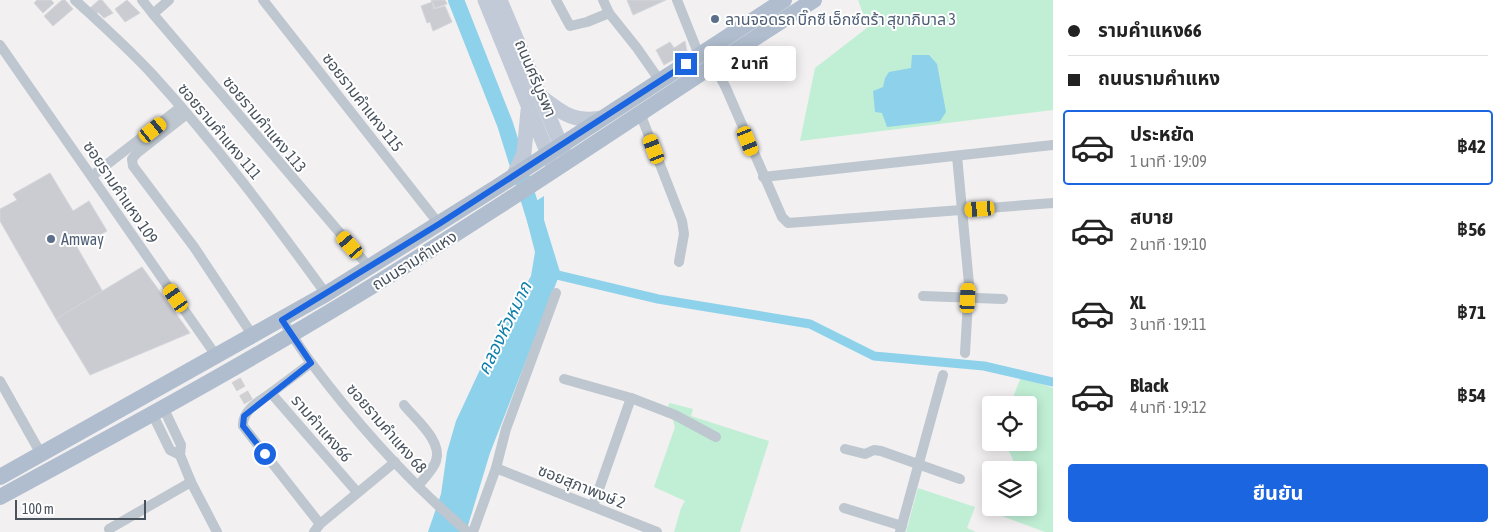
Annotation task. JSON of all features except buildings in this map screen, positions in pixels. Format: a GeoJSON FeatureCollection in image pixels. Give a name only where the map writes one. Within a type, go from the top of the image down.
{"type":"FeatureCollection","features":[{"type":"Feature","properties":{"kind":"main road","name":"ถนนรามคำแหง"},"geometry":{"type":"LineString","coordinates":[[0,477],[217,357],[326,294],[528,168],[784,0]]}},
{"type":"Feature","properties":{"kind":"main road","name":"ถนนรามคำแหง"},"geometry":{"type":"LineString","coordinates":[[0,497],[157,410],[233,375],[292,335],[561,166],[814,0]]}},
{"type":"Feature","properties":{"kind":"street","name":"ซอยรามคำแหง 111"},"geometry":{"type":"LineString","coordinates":[[76,0],[151,72],[182,112],[249,188],[326,294]]}},
{"type":"Feature","properties":{"kind":"street","name":"ซอยรามคำแหง 113"},"geometry":{"type":"LineString","coordinates":[[142,0],[369,267]]}},
{"type":"Feature","properties":{"kind":"street"},"geometry":{"type":"LineString","coordinates":[[153,14],[169,0]]}},
{"type":"Feature","properties":{"kind":"street","name":"ซอยรามคำแหง 115"},"geometry":{"type":"LineString","coordinates":[[263,0],[439,224]]}},
{"type":"Feature","properties":{"kind":"street"},"geometry":{"type":"LineString","coordinates":[[556,0],[570,26],[608,13]]}},
{"type":"Feature","properties":{"kind":"street"},"geometry":{"type":"LineString","coordinates":[[603,0],[608,13],[638,48],[660,81]]}},
{"type":"Feature","properties":{"kind":"street"},"geometry":{"type":"LineString","coordinates":[[677,0],[699,55]]}},
{"type":"Feature","properties":{"kind":"street","name":"ถนนศรีบูรพา"},"geometry":{"type":"LineString","coordinates":[[488,1],[533,98],[561,166]]}},
{"type":"Feature","properties":{"kind":"street","name":"ซอยรามคำแหง 109"},"geometry":{"type":"LineString","coordinates":[[0,44],[217,357]]}},
{"type":"Feature","properties":{"kind":"street"},"geometry":{"type":"LineString","coordinates":[[714,65],[726,88],[763,177],[782,217],[788,223],[1053,204]]}},
{"type":"Feature","properties":{"kind":"street"},"geometry":{"type":"LineString","coordinates":[[513,177],[524,153],[533,98],[573,118],[585,121],[603,118]]}},
{"type":"Feature","properties":{"kind":"street"},"geometry":{"type":"LineString","coordinates":[[92,176],[182,112]]}},
{"type":"Feature","properties":{"kind":"street"},"geometry":{"type":"LineString","coordinates":[[182,112],[137,153],[132,159],[133,166],[194,247],[253,336]]}},
{"type":"Feature","properties":{"kind":"street"},"geometry":{"type":"LineString","coordinates":[[640,113],[682,221],[684,234],[679,262]]}},
{"type":"Feature","properties":{"kind":"street"},"geometry":{"type":"LineString","coordinates":[[763,177],[1053,145],[1053,155]]}},
{"type":"Feature","properties":{"kind":"street"},"geometry":{"type":"LineString","coordinates":[[957,156],[968,298],[965,353]]}},
{"type":"Feature","properties":{"kind":"street"},"geometry":{"type":"LineString","coordinates":[[473,532],[496,468],[506,429],[556,293]]}},
{"type":"Feature","properties":{"kind":"street"},"geometry":{"type":"LineString","coordinates":[[923,296],[1004,300]]}},
{"type":"Feature","properties":{"kind":"street","name":"ซอยรามคำแหง 68"},"geometry":{"type":"LineString","coordinates":[[282,320],[311,363],[395,462],[434,503],[468,532]]}},
{"type":"Feature","properties":{"kind":"street"},"geometry":{"type":"LineString","coordinates":[[271,393],[311,363]]}},
{"type":"Feature","properties":{"kind":"street"},"geometry":{"type":"LineString","coordinates":[[844,508],[901,529],[943,375]]}},
{"type":"Feature","properties":{"kind":"street"},"geometry":{"type":"LineString","coordinates":[[564,379],[631,398],[666,411],[716,437]]}},
{"type":"Feature","properties":{"kind":"street"},"geometry":{"type":"LineString","coordinates":[[0,381],[41,454]]}},
{"type":"Feature","properties":{"kind":"street","name":"รามคำแหง66"},"geometry":{"type":"LineString","coordinates":[[358,492],[271,393],[252,407],[244,416],[243,426],[317,528],[395,462]]}},
{"type":"Feature","properties":{"kind":"street"},"geometry":{"type":"LineString","coordinates":[[593,506],[631,398]]}},
{"type":"Feature","properties":{"kind":"street"},"geometry":{"type":"LineString","coordinates":[[404,405],[435,443],[438,452],[434,467],[418,486]]}},
{"type":"Feature","properties":{"kind":"street"},"geometry":{"type":"LineString","coordinates":[[157,410],[181,445],[180,454],[191,482],[217,532]]}},
{"type":"Feature","properties":{"kind":"street"},"geometry":{"type":"LineString","coordinates":[[844,449],[865,454],[874,450],[881,451],[960,479]]}},
{"type":"Feature","properties":{"kind":"street","name":"ซอยสุภาพงษ์ 2"},"geometry":{"type":"LineString","coordinates":[[496,468],[657,532]]}},
{"type":"Feature","properties":{"kind":"street"},"geometry":{"type":"LineString","coordinates":[[109,529],[191,482]]}},
{"type":"Feature","properties":{"kind":"green space"},"geometry":{"type":"Polygon","coordinates":[[[858,0],[1053,0],[1053,110],[800,141],[815,68],[868,27],[858,0]]]}},
{"type":"Feature","properties":{"kind":"green space"},"geometry":{"type":"Polygon","coordinates":[[[1021,377],[1053,388],[1053,532],[1045,532],[1002,516],[1037,516],[1037,461],[1014,461],[1009,451],[1037,451],[1037,396],[1014,396],[1021,377]]]}},
{"type":"Feature","properties":{"kind":"green space"},"geometry":{"type":"Polygon","coordinates":[[[670,403],[693,409],[691,416],[769,441],[740,532],[674,532],[685,501],[654,487],[675,427],[668,405],[670,403]]]}},
{"type":"Feature","properties":{"kind":"green space"},"geometry":{"type":"Polygon","coordinates":[[[918,488],[975,507],[967,528],[976,532],[906,532],[918,488]]]}},
{"type":"Feature","properties":{"kind":"water"},"geometry":{"type":"Polygon","coordinates":[[[912,55],[929,55],[937,64],[946,112],[940,121],[887,127],[882,113],[875,112],[873,91],[883,87],[889,72],[911,68],[912,55]]]}},
{"type":"Feature","properties":{"kind":"water"},"geometry":{"type":"Polygon","coordinates":[[[544,196],[544,220],[560,272],[557,281],[490,453],[466,532],[428,532],[441,494],[447,452],[456,421],[492,344],[531,276],[535,252],[524,209],[544,196]]]}},
{"type":"Feature","properties":{"kind":"waterway","name":"คลองหัวหมาก"},"geometry":{"type":"LineString","coordinates":[[456,0],[505,124],[537,226]]}},
{"type":"Feature","properties":{"kind":"waterway"},"geometry":{"type":"LineString","coordinates":[[549,273],[658,299],[810,324],[874,356],[984,366],[1053,382]]}},
{"type":"Feature","properties":{"kind":"tunnel"},"geometry":{"type":"LineString","coordinates":[[236,380],[251,406]]}},
{"type":"Feature","properties":{"kind":"place","name":"ลานจอดรถ บิ๊กซี เอ็กซ์ตร้า สุขาภิบาล 3"},"geometry":{"type":"Point","coordinates":[715,19]}},
{"type":"Feature","properties":{"kind":"place","name":"Amway"},"geometry":{"type":"Point","coordinates":[51,239]}},
{"type":"Feature","properties":{"kind":"route"},"geometry":{"type":"LineString","coordinates":[[265,454],[243,426],[242,420],[244,416],[252,407],[311,363],[282,320],[528,168],[686,64]]}}]}
